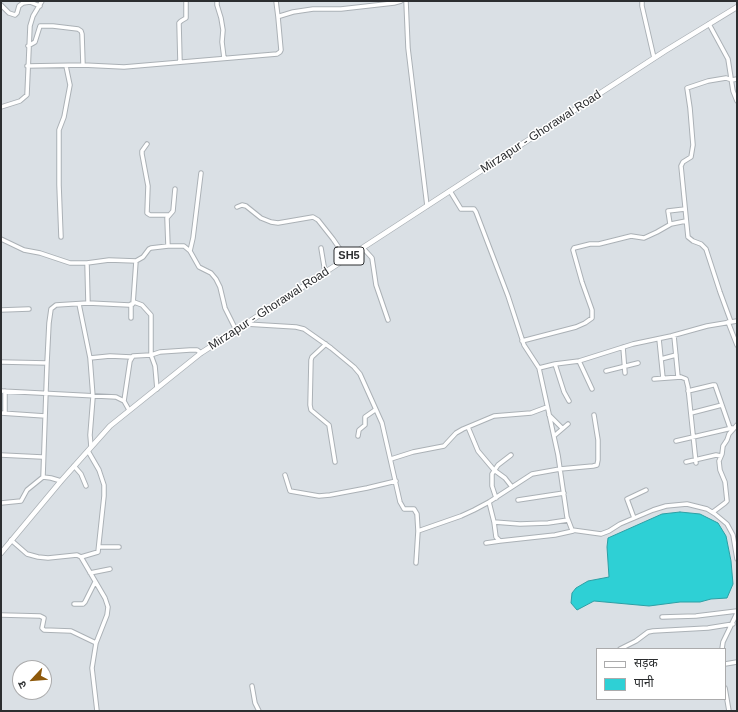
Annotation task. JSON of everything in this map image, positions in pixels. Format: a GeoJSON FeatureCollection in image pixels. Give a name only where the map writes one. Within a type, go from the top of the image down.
{"type":"FeatureCollection","features":[{"type":"Feature","properties":{"kind":"main road","name":"Mirzapur - Ghorawal Road"},"geometry":{"type":"LineString","coordinates":[[1,553],[61,481],[110,426],[201,353],[654,58],[737,7]]}},
{"type":"Feature","properties":{"kind":"street"},"geometry":{"type":"LineString","coordinates":[[1,107],[20,101],[25,97],[27,92],[30,23],[42,1]]}},
{"type":"Feature","properties":{"kind":"street"},"geometry":{"type":"LineString","coordinates":[[180,62],[179,23],[186,18],[186,1]]}},
{"type":"Feature","properties":{"kind":"street"},"geometry":{"type":"LineString","coordinates":[[217,1],[223,30],[222,42],[224,58]]}},
{"type":"Feature","properties":{"kind":"street"},"geometry":{"type":"LineString","coordinates":[[27,66],[83,65],[124,67],[279,53],[281,50],[276,1]]}},
{"type":"Feature","properties":{"kind":"street"},"geometry":{"type":"LineString","coordinates":[[278,17],[293,12],[313,9],[340,9],[401,1]]}},
{"type":"Feature","properties":{"kind":"street"},"geometry":{"type":"LineString","coordinates":[[406,1],[408,48],[427,206]]}},
{"type":"Feature","properties":{"kind":"street"},"geometry":{"type":"LineString","coordinates":[[642,1],[654,58]]}},
{"type":"Feature","properties":{"kind":"street"},"geometry":{"type":"LineString","coordinates":[[1,5],[9,13],[15,15],[19,6],[23,3],[30,2],[40,6]]}},
{"type":"Feature","properties":{"kind":"street"},"geometry":{"type":"LineString","coordinates":[[710,24],[728,59],[733,91],[737,101]]}},
{"type":"Feature","properties":{"kind":"street"},"geometry":{"type":"LineString","coordinates":[[28,46],[35,42],[40,26],[78,29],[82,34],[83,65]]}},
{"type":"Feature","properties":{"kind":"street"},"geometry":{"type":"LineString","coordinates":[[61,237],[59,185],[60,130],[70,85],[66,66]]}},
{"type":"Feature","properties":{"kind":"street"},"geometry":{"type":"LineString","coordinates":[[737,79],[732,80],[726,78],[708,81],[687,88],[693,140],[692,155],[683,162],[681,166],[689,238],[692,241],[701,244],[706,249],[737,345]]}},
{"type":"Feature","properties":{"kind":"street"},"geometry":{"type":"LineString","coordinates":[[147,144],[142,151],[142,154],[148,186],[147,213],[150,215],[168,216]]}},
{"type":"Feature","properties":{"kind":"street"},"geometry":{"type":"LineString","coordinates":[[190,251],[201,173]]}},
{"type":"Feature","properties":{"kind":"street"},"geometry":{"type":"LineString","coordinates":[[168,246],[167,218],[172,211],[175,189]]}},
{"type":"Feature","properties":{"kind":"street"},"geometry":{"type":"LineString","coordinates":[[450,191],[462,209],[474,209],[476,212],[508,296],[522,341],[538,368],[554,436],[568,520],[573,531]]}},
{"type":"Feature","properties":{"kind":"street"},"geometry":{"type":"LineString","coordinates":[[237,207],[242,205],[246,206],[261,218],[278,223],[313,217],[318,220],[333,238],[346,258]]}},
{"type":"Feature","properties":{"kind":"street"},"geometry":{"type":"LineString","coordinates":[[670,224],[668,212],[685,209]]}},
{"type":"Feature","properties":{"kind":"street"},"geometry":{"type":"LineString","coordinates":[[522,341],[576,327],[592,318],[592,310],[582,282],[573,250],[574,248],[590,244],[604,243],[631,236],[641,238],[647,237],[670,224],[686,221]]}},
{"type":"Feature","properties":{"kind":"street"},"geometry":{"type":"LineString","coordinates":[[1,239],[24,250],[40,253],[70,264],[109,260],[136,261],[143,257],[149,249],[168,246],[184,246],[190,251],[199,267],[211,273],[216,279],[220,287],[225,308],[236,330]]}},
{"type":"Feature","properties":{"kind":"street"},"geometry":{"type":"LineString","coordinates":[[321,248],[325,272]]}},
{"type":"Feature","properties":{"kind":"street"},"geometry":{"type":"LineString","coordinates":[[362,248],[372,258],[376,285],[388,320]]}},
{"type":"Feature","properties":{"kind":"street"},"geometry":{"type":"LineString","coordinates":[[131,318],[136,261]]}},
{"type":"Feature","properties":{"kind":"street"},"geometry":{"type":"LineString","coordinates":[[87,263],[88,303]]}},
{"type":"Feature","properties":{"kind":"street"},"geometry":{"type":"LineString","coordinates":[[43,477],[42,457],[49,323],[51,309],[56,305],[133,303],[144,306],[151,315],[151,355],[155,366],[157,389]]}},
{"type":"Feature","properties":{"kind":"street"},"geometry":{"type":"LineString","coordinates":[[78,304],[90,358],[93,397],[89,449],[104,485],[99,547],[96,553],[81,558]]}},
{"type":"Feature","properties":{"kind":"street"},"geometry":{"type":"LineString","coordinates":[[1,310],[29,309]]}},
{"type":"Feature","properties":{"kind":"street"},"geometry":{"type":"LineString","coordinates":[[538,368],[554,364],[579,361],[623,347],[674,336],[707,326],[737,321]]}},
{"type":"Feature","properties":{"kind":"street"},"geometry":{"type":"LineString","coordinates":[[245,324],[304,328],[326,344],[354,367],[360,374],[382,423],[400,502],[404,508],[414,509],[416,511],[418,531],[416,563]]}},
{"type":"Feature","properties":{"kind":"street"},"geometry":{"type":"LineString","coordinates":[[674,336],[678,377]]}},
{"type":"Feature","properties":{"kind":"street"},"geometry":{"type":"LineString","coordinates":[[659,339],[663,378]]}},
{"type":"Feature","properties":{"kind":"street"},"geometry":{"type":"LineString","coordinates":[[326,344],[312,357],[311,360],[310,405],[311,410],[329,425],[335,462]]}},
{"type":"Feature","properties":{"kind":"street"},"geometry":{"type":"LineString","coordinates":[[623,347],[625,373]]}},
{"type":"Feature","properties":{"kind":"street"},"geometry":{"type":"LineString","coordinates":[[90,358],[110,356],[131,357],[151,355],[160,352],[194,349],[201,353]]}},
{"type":"Feature","properties":{"kind":"street"},"geometry":{"type":"LineString","coordinates":[[661,359],[676,355]]}},
{"type":"Feature","properties":{"kind":"street"},"geometry":{"type":"LineString","coordinates":[[124,401],[131,357]]}},
{"type":"Feature","properties":{"kind":"street"},"geometry":{"type":"LineString","coordinates":[[579,361],[592,389]]}},
{"type":"Feature","properties":{"kind":"street"},"geometry":{"type":"LineString","coordinates":[[1,362],[47,363]]}},
{"type":"Feature","properties":{"kind":"street"},"geometry":{"type":"LineString","coordinates":[[606,371],[624,365],[638,363]]}},
{"type":"Feature","properties":{"kind":"street"},"geometry":{"type":"LineString","coordinates":[[554,364],[564,392],[569,401]]}},
{"type":"Feature","properties":{"kind":"street"},"geometry":{"type":"LineString","coordinates":[[654,379],[678,377],[686,379],[696,462]]}},
{"type":"Feature","properties":{"kind":"street"},"geometry":{"type":"LineString","coordinates":[[688,391],[714,385],[718,391],[722,405],[732,428]]}},
{"type":"Feature","properties":{"kind":"street"},"geometry":{"type":"LineString","coordinates":[[45,416],[3,413],[3,391],[93,397],[116,397],[124,401],[129,410]]}},
{"type":"Feature","properties":{"kind":"street"},"geometry":{"type":"LineString","coordinates":[[691,413],[722,405]]}},
{"type":"Feature","properties":{"kind":"street"},"geometry":{"type":"LineString","coordinates":[[391,459],[413,452],[444,446],[456,433],[494,416],[531,413],[547,407]]}},
{"type":"Feature","properties":{"kind":"street"},"geometry":{"type":"LineString","coordinates":[[358,436],[359,430],[365,424],[365,417],[375,410]]}},
{"type":"Feature","properties":{"kind":"street"},"geometry":{"type":"LineString","coordinates":[[549,415],[562,428]]}},
{"type":"Feature","properties":{"kind":"street"},"geometry":{"type":"LineString","coordinates":[[418,531],[461,516],[489,502],[532,474],[560,469],[593,466],[598,463],[598,440],[594,415]]}},
{"type":"Feature","properties":{"kind":"street"},"geometry":{"type":"LineString","coordinates":[[554,436],[568,424]]}},
{"type":"Feature","properties":{"kind":"street"},"geometry":{"type":"LineString","coordinates":[[676,441],[732,428],[737,425]]}},
{"type":"Feature","properties":{"kind":"street"},"geometry":{"type":"LineString","coordinates":[[468,427],[478,451],[494,470],[505,478],[512,487]]}},
{"type":"Feature","properties":{"kind":"street"},"geometry":{"type":"LineString","coordinates":[[713,512],[725,503],[727,498],[725,482],[719,464],[723,446],[732,428]]}},
{"type":"Feature","properties":{"kind":"street"},"geometry":{"type":"LineString","coordinates":[[1,455],[42,457]]}},
{"type":"Feature","properties":{"kind":"street"},"geometry":{"type":"LineString","coordinates":[[496,498],[491,480],[494,470],[498,464],[511,455]]}},
{"type":"Feature","properties":{"kind":"street"},"geometry":{"type":"LineString","coordinates":[[686,462],[696,462],[716,455],[722,456]]}},
{"type":"Feature","properties":{"kind":"street"},"geometry":{"type":"LineString","coordinates":[[74,466],[81,474],[86,486]]}},
{"type":"Feature","properties":{"kind":"street"},"geometry":{"type":"LineString","coordinates":[[285,475],[290,491],[319,496],[396,481]]}},
{"type":"Feature","properties":{"kind":"street"},"geometry":{"type":"LineString","coordinates":[[1,503],[21,501],[27,490],[43,477],[61,481]]}},
{"type":"Feature","properties":{"kind":"street"},"geometry":{"type":"LineString","coordinates":[[634,518],[627,499],[646,490]]}},
{"type":"Feature","properties":{"kind":"street"},"geometry":{"type":"LineString","coordinates":[[518,500],[564,493]]}},
{"type":"Feature","properties":{"kind":"street"},"geometry":{"type":"LineString","coordinates":[[489,502],[496,537],[500,541]]}},
{"type":"Feature","properties":{"kind":"street"},"geometry":{"type":"LineString","coordinates":[[486,543],[555,535],[573,531],[601,534],[653,510],[672,505],[687,504],[698,506],[713,512],[722,519],[730,529],[737,559]]}},
{"type":"Feature","properties":{"kind":"street"},"geometry":{"type":"LineString","coordinates":[[494,522],[520,524],[548,523],[568,520]]}},
{"type":"Feature","properties":{"kind":"street"},"geometry":{"type":"LineString","coordinates":[[11,540],[27,554],[38,557],[48,558],[77,555],[81,558],[105,598],[108,607],[107,614],[96,643],[92,668],[97,711]]}},
{"type":"Feature","properties":{"kind":"street"},"geometry":{"type":"LineString","coordinates":[[99,547],[119,547]]}},
{"type":"Feature","properties":{"kind":"street"},"geometry":{"type":"LineString","coordinates":[[90,573],[110,569]]}},
{"type":"Feature","properties":{"kind":"street"},"geometry":{"type":"LineString","coordinates":[[74,604],[85,602],[95,582]]}},
{"type":"Feature","properties":{"kind":"street"},"geometry":{"type":"LineString","coordinates":[[662,617],[696,616],[737,612],[733,624],[723,642],[722,648]]}},
{"type":"Feature","properties":{"kind":"street"},"geometry":{"type":"LineString","coordinates":[[1,615],[43,617],[44,620],[42,628],[44,630],[71,631],[96,643]]}},
{"type":"Feature","properties":{"kind":"street"},"geometry":{"type":"LineString","coordinates":[[622,648],[653,631],[708,628],[733,624]]}},
{"type":"Feature","properties":{"kind":"street"},"geometry":{"type":"LineString","coordinates":[[726,664],[737,662]]}},
{"type":"Feature","properties":{"kind":"street"},"geometry":{"type":"LineString","coordinates":[[252,686],[255,703],[259,711]]}},
{"type":"Feature","properties":{"kind":"street"},"geometry":{"type":"LineString","coordinates":[[726,694],[729,711]]}},
{"type":"Feature","properties":{"kind":"water"},"geometry":{"type":"Polygon","coordinates":[[[680,512],[700,514],[718,523],[726,536],[731,561],[733,584],[727,598],[711,599],[700,602],[680,602],[649,606],[594,601],[577,610],[571,603],[572,593],[576,588],[588,581],[609,577],[607,547],[608,538],[662,514],[680,512]]]}}]}
